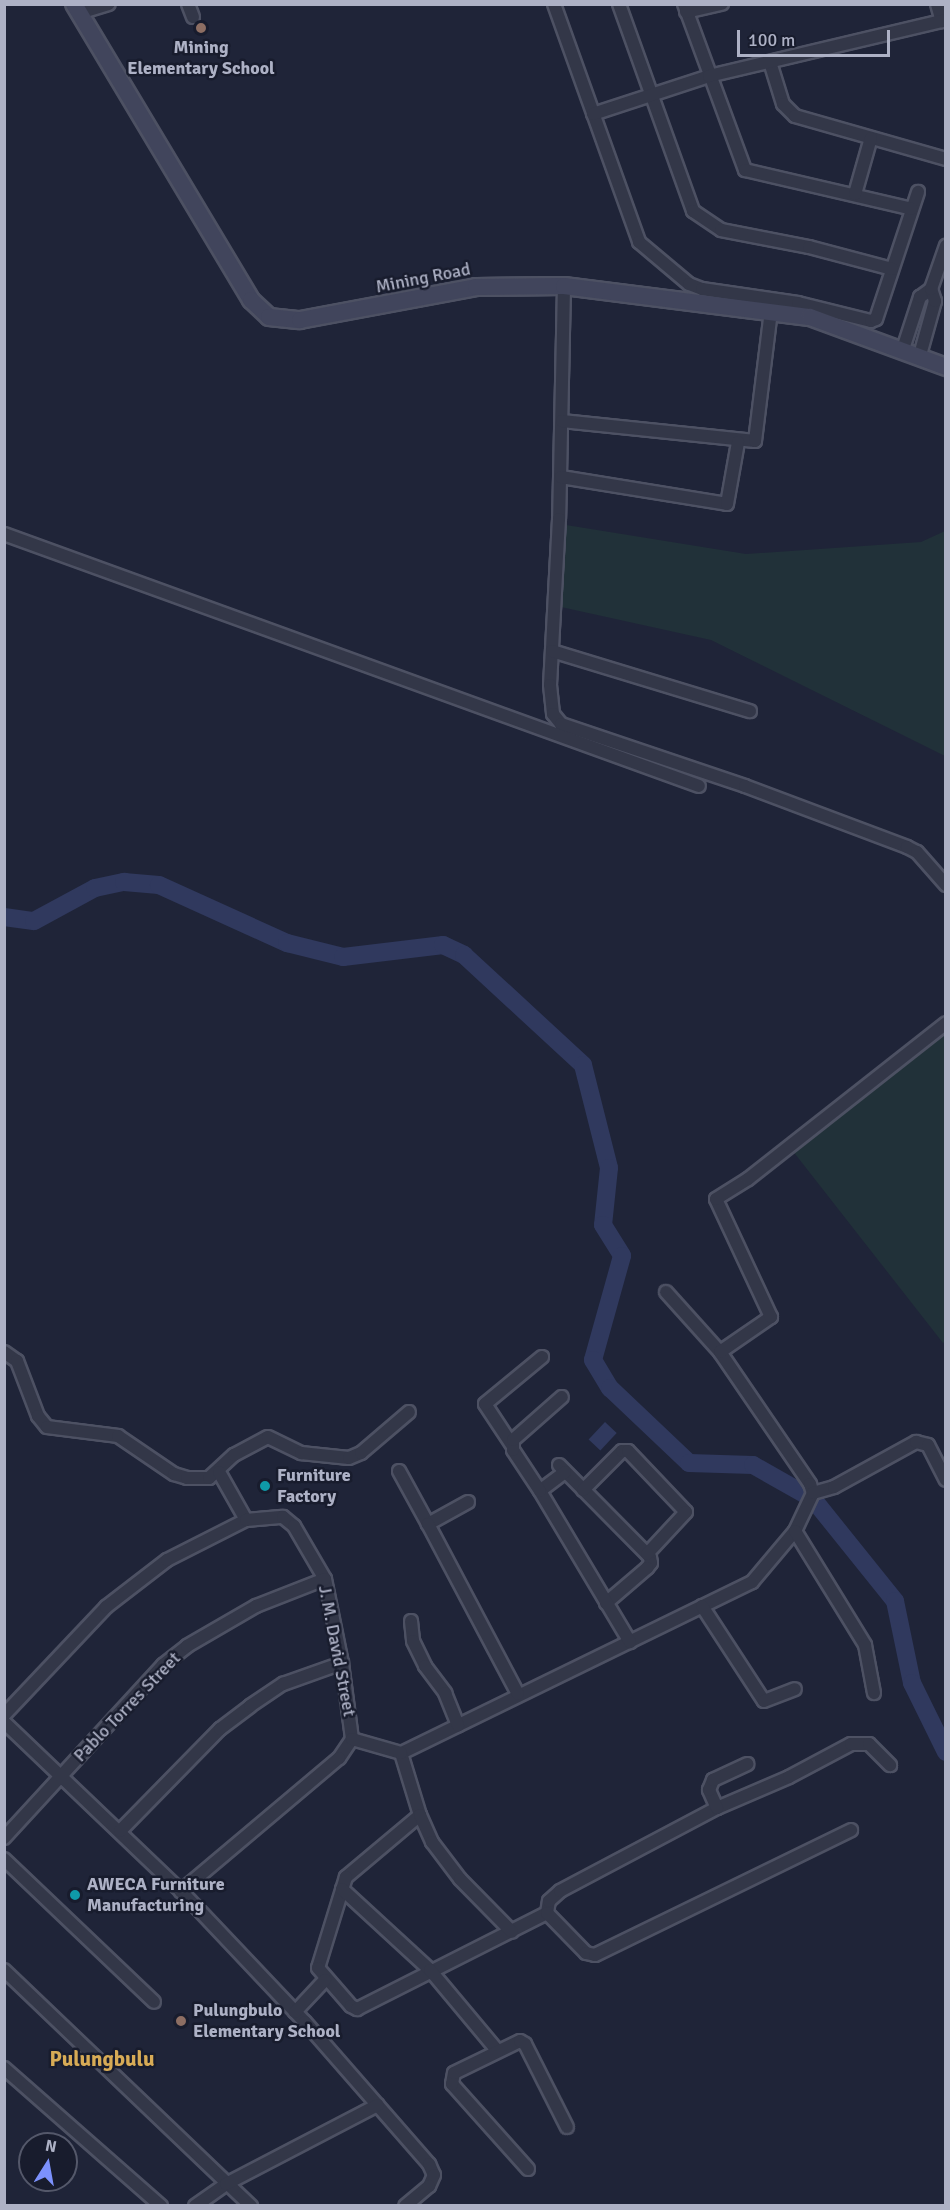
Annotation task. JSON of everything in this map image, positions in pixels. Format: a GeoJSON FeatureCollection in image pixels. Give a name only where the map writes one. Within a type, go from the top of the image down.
{"type":"FeatureCollection","features":[{"type":"Feature","properties":{"kind":"street"},"geometry":{"type":"LineString","coordinates":[[77,9],[109,4]]}},
{"type":"Feature","properties":{"kind":"street"},"geometry":{"type":"LineString","coordinates":[[188,4],[193,17]]}},
{"type":"Feature","properties":{"kind":"street"},"geometry":{"type":"LineString","coordinates":[[554,4],[639,242],[689,284],[798,303],[871,321],[876,318],[918,192]]}},
{"type":"Feature","properties":{"kind":"street"},"geometry":{"type":"LineString","coordinates":[[619,4],[687,199],[705,220],[721,230],[809,247],[892,269]]}},
{"type":"Feature","properties":{"kind":"street"},"geometry":{"type":"LineString","coordinates":[[722,4],[685,8],[745,170],[752,174],[855,194],[912,209]]}},
{"type":"Feature","properties":{"kind":"street"},"geometry":{"type":"LineString","coordinates":[[593,114],[709,76],[944,20],[937,4]]}},
{"type":"Feature","properties":{"kind":"street","name":"Mining Road"},"geometry":{"type":"LineString","coordinates":[[77,9],[251,300],[269,318],[300,320],[476,288],[564,286],[810,317],[920,355],[945,367]]}},
{"type":"Feature","properties":{"kind":"street"},"geometry":{"type":"LineString","coordinates":[[770,62],[783,104],[795,116],[945,159]]}},
{"type":"Feature","properties":{"kind":"street"},"geometry":{"type":"LineString","coordinates":[[855,194],[871,138]]}},
{"type":"Feature","properties":{"kind":"street"},"geometry":{"type":"LineString","coordinates":[[945,163],[945,171]]}},
{"type":"Feature","properties":{"kind":"street"},"geometry":{"type":"LineString","coordinates":[[920,355],[935,301],[932,289],[945,246]]}},
{"type":"Feature","properties":{"kind":"street"},"geometry":{"type":"LineString","coordinates":[[564,286],[561,477],[552,651],[553,714],[561,724],[900,844],[917,852],[945,885]]}},
{"type":"Feature","properties":{"kind":"street"},"geometry":{"type":"LineString","coordinates":[[903,349],[920,297],[932,289]]}},
{"type":"Feature","properties":{"kind":"street"},"geometry":{"type":"LineString","coordinates":[[562,421],[749,443],[756,434],[771,311]]}},
{"type":"Feature","properties":{"kind":"street"},"geometry":{"type":"LineString","coordinates":[[912,324],[928,328]]}},
{"type":"Feature","properties":{"kind":"street"},"geometry":{"type":"LineString","coordinates":[[561,477],[727,504],[738,442]]}},
{"type":"Feature","properties":{"kind":"street"},"geometry":{"type":"LineString","coordinates":[[4,534],[699,786]]}},
{"type":"Feature","properties":{"kind":"street"},"geometry":{"type":"LineString","coordinates":[[552,651],[750,711]]}},
{"type":"Feature","properties":{"kind":"street"},"geometry":{"type":"LineString","coordinates":[[542,728],[553,714]]}},
{"type":"Feature","properties":{"kind":"street"},"geometry":{"type":"LineString","coordinates":[[720,1352],[771,1317],[716,1199],[748,1179],[945,1023]]}},
{"type":"Feature","properties":{"kind":"street"},"geometry":{"type":"LineString","coordinates":[[666,1292],[720,1352],[810,1497]]}},
{"type":"Feature","properties":{"kind":"street"},"geometry":{"type":"LineString","coordinates":[[4,1352],[17,1361],[38,1416],[47,1427],[118,1436],[187,1478],[199,1480],[219,1472],[234,1455],[268,1437],[301,1453],[349,1458],[362,1453],[410,1412]]}},
{"type":"Feature","properties":{"kind":"street"},"geometry":{"type":"LineString","coordinates":[[542,1356],[485,1404],[630,1642]]}},
{"type":"Feature","properties":{"kind":"street"},"geometry":{"type":"LineString","coordinates":[[512,1445],[515,1437],[562,1397]]}},
{"type":"Feature","properties":{"kind":"street"},"geometry":{"type":"LineString","coordinates":[[352,1739],[401,1753],[752,1582],[795,1531],[810,1497],[916,1442],[928,1445],[945,1480]]}},
{"type":"Feature","properties":{"kind":"street"},"geometry":{"type":"LineString","coordinates":[[583,1490],[622,1451],[628,1451],[686,1512],[647,1554]]}},
{"type":"Feature","properties":{"kind":"street"},"geometry":{"type":"LineString","coordinates":[[540,1491],[562,1468],[647,1554],[651,1563],[606,1603]]}},
{"type":"Feature","properties":{"kind":"street"},"geometry":{"type":"LineString","coordinates":[[399,1471],[518,1694]]}},
{"type":"Feature","properties":{"kind":"street"},"geometry":{"type":"LineString","coordinates":[[219,1472],[246,1520]]}},
{"type":"Feature","properties":{"kind":"street"},"geometry":{"type":"LineString","coordinates":[[428,1524],[468,1502]]}},
{"type":"Feature","properties":{"kind":"street","name":"J. M. David Street"},"geometry":{"type":"LineString","coordinates":[[4,1715],[131,1584],[167,1560],[246,1520],[283,1517],[294,1526],[325,1579],[342,1663],[352,1739],[339,1758],[181,1891]]}},
{"type":"Feature","properties":{"kind":"street"},"geometry":{"type":"LineString","coordinates":[[795,1531],[865,1645],[874,1694]]}},
{"type":"Feature","properties":{"kind":"street","name":"Pablo Torres Street"},"geometry":{"type":"LineString","coordinates":[[4,1838],[163,1665],[187,1646],[256,1606],[325,1579]]}},
{"type":"Feature","properties":{"kind":"street"},"geometry":{"type":"LineString","coordinates":[[702,1606],[764,1701],[795,1689]]}},
{"type":"Feature","properties":{"kind":"street"},"geometry":{"type":"LineString","coordinates":[[411,1621],[417,1650],[445,1693],[458,1725]]}},
{"type":"Feature","properties":{"kind":"street"},"geometry":{"type":"LineString","coordinates":[[120,1831],[235,1718],[283,1684],[342,1663]]}},
{"type":"Feature","properties":{"kind":"street"},"geometry":{"type":"LineString","coordinates":[[4,1722],[181,1891],[295,2012],[429,2164],[434,2175],[429,2186],[405,2205]]}},
{"type":"Feature","properties":{"kind":"street"},"geometry":{"type":"LineString","coordinates":[[420,1815],[354,1868],[342,1888],[318,1961],[325,1980],[357,2009],[430,1970],[547,1913],[553,1895],[717,1808],[789,1777],[851,1744],[869,1744],[890,1765]]}},
{"type":"Feature","properties":{"kind":"street"},"geometry":{"type":"LineString","coordinates":[[401,1753],[420,1815],[432,1842],[460,1879],[512,1932]]}},
{"type":"Feature","properties":{"kind":"street"},"geometry":{"type":"LineString","coordinates":[[717,1808],[709,1790],[713,1780],[748,1764]]}},
{"type":"Feature","properties":{"kind":"street"},"geometry":{"type":"LineString","coordinates":[[547,1913],[586,1953],[595,1955],[851,1830]]}},
{"type":"Feature","properties":{"kind":"street"},"geometry":{"type":"LineString","coordinates":[[4,1859],[154,2002]]}},
{"type":"Feature","properties":{"kind":"street"},"geometry":{"type":"LineString","coordinates":[[342,1888],[430,1970],[497,2050]]}},
{"type":"Feature","properties":{"kind":"street"},"geometry":{"type":"LineString","coordinates":[[4,1970],[250,2205]]}},
{"type":"Feature","properties":{"kind":"street"},"geometry":{"type":"LineString","coordinates":[[295,2012],[325,1980]]}},
{"type":"Feature","properties":{"kind":"street"},"geometry":{"type":"LineString","coordinates":[[528,2169],[451,2080],[454,2073],[513,2041],[525,2044],[567,2127]]}},
{"type":"Feature","properties":{"kind":"street"},"geometry":{"type":"LineString","coordinates":[[4,2068],[161,2205]]}},
{"type":"Feature","properties":{"kind":"street"},"geometry":{"type":"LineString","coordinates":[[195,2205],[226,2184],[378,2105]]}},
{"type":"Feature","properties":{"kind":"shaded area"},"geometry":{"type":"Polygon","coordinates":[[[566,525],[746,554],[921,542],[945,531],[945,756],[711,640],[561,607],[566,525]]]}},
{"type":"Feature","properties":{"kind":"shaded area"},"geometry":{"type":"Polygon","coordinates":[[[945,1032],[946,1341],[943,1343],[792,1150],[945,1032]]]}},
{"type":"Feature","properties":{"kind":"water"},"geometry":{"type":"Polygon","coordinates":[[[605,1422],[617,1433],[600,1450],[589,1440],[605,1422]]]}},
{"type":"Feature","properties":{"kind":"waterway"},"geometry":{"type":"LineString","coordinates":[[4,917],[34,921],[95,888],[124,882],[159,885],[287,943],[343,957],[443,945],[464,955],[583,1065],[609,1168],[603,1225],[622,1256],[593,1360],[610,1388],[689,1463],[753,1465],[813,1499],[895,1601],[912,1683],[946,1752]]}},
{"type":"Feature","properties":{"kind":"place","name":"Mining Elementary School"},"geometry":{"type":"Point","coordinates":[201,28]}},
{"type":"Feature","properties":{"kind":"place","name":"Furniture Factory"},"geometry":{"type":"Point","coordinates":[265,1486]}},
{"type":"Feature","properties":{"kind":"place","name":"AWECA Furniture Manufacturing"},"geometry":{"type":"Point","coordinates":[75,1895]}},
{"type":"Feature","properties":{"kind":"place","name":"Pulungbulo Elementary School"},"geometry":{"type":"Point","coordinates":[181,2021]}},
{"type":"Feature","properties":{"kind":"district","name":"Pulungbulu"},"geometry":{"type":"Point","coordinates":[102,2059]}}]}
